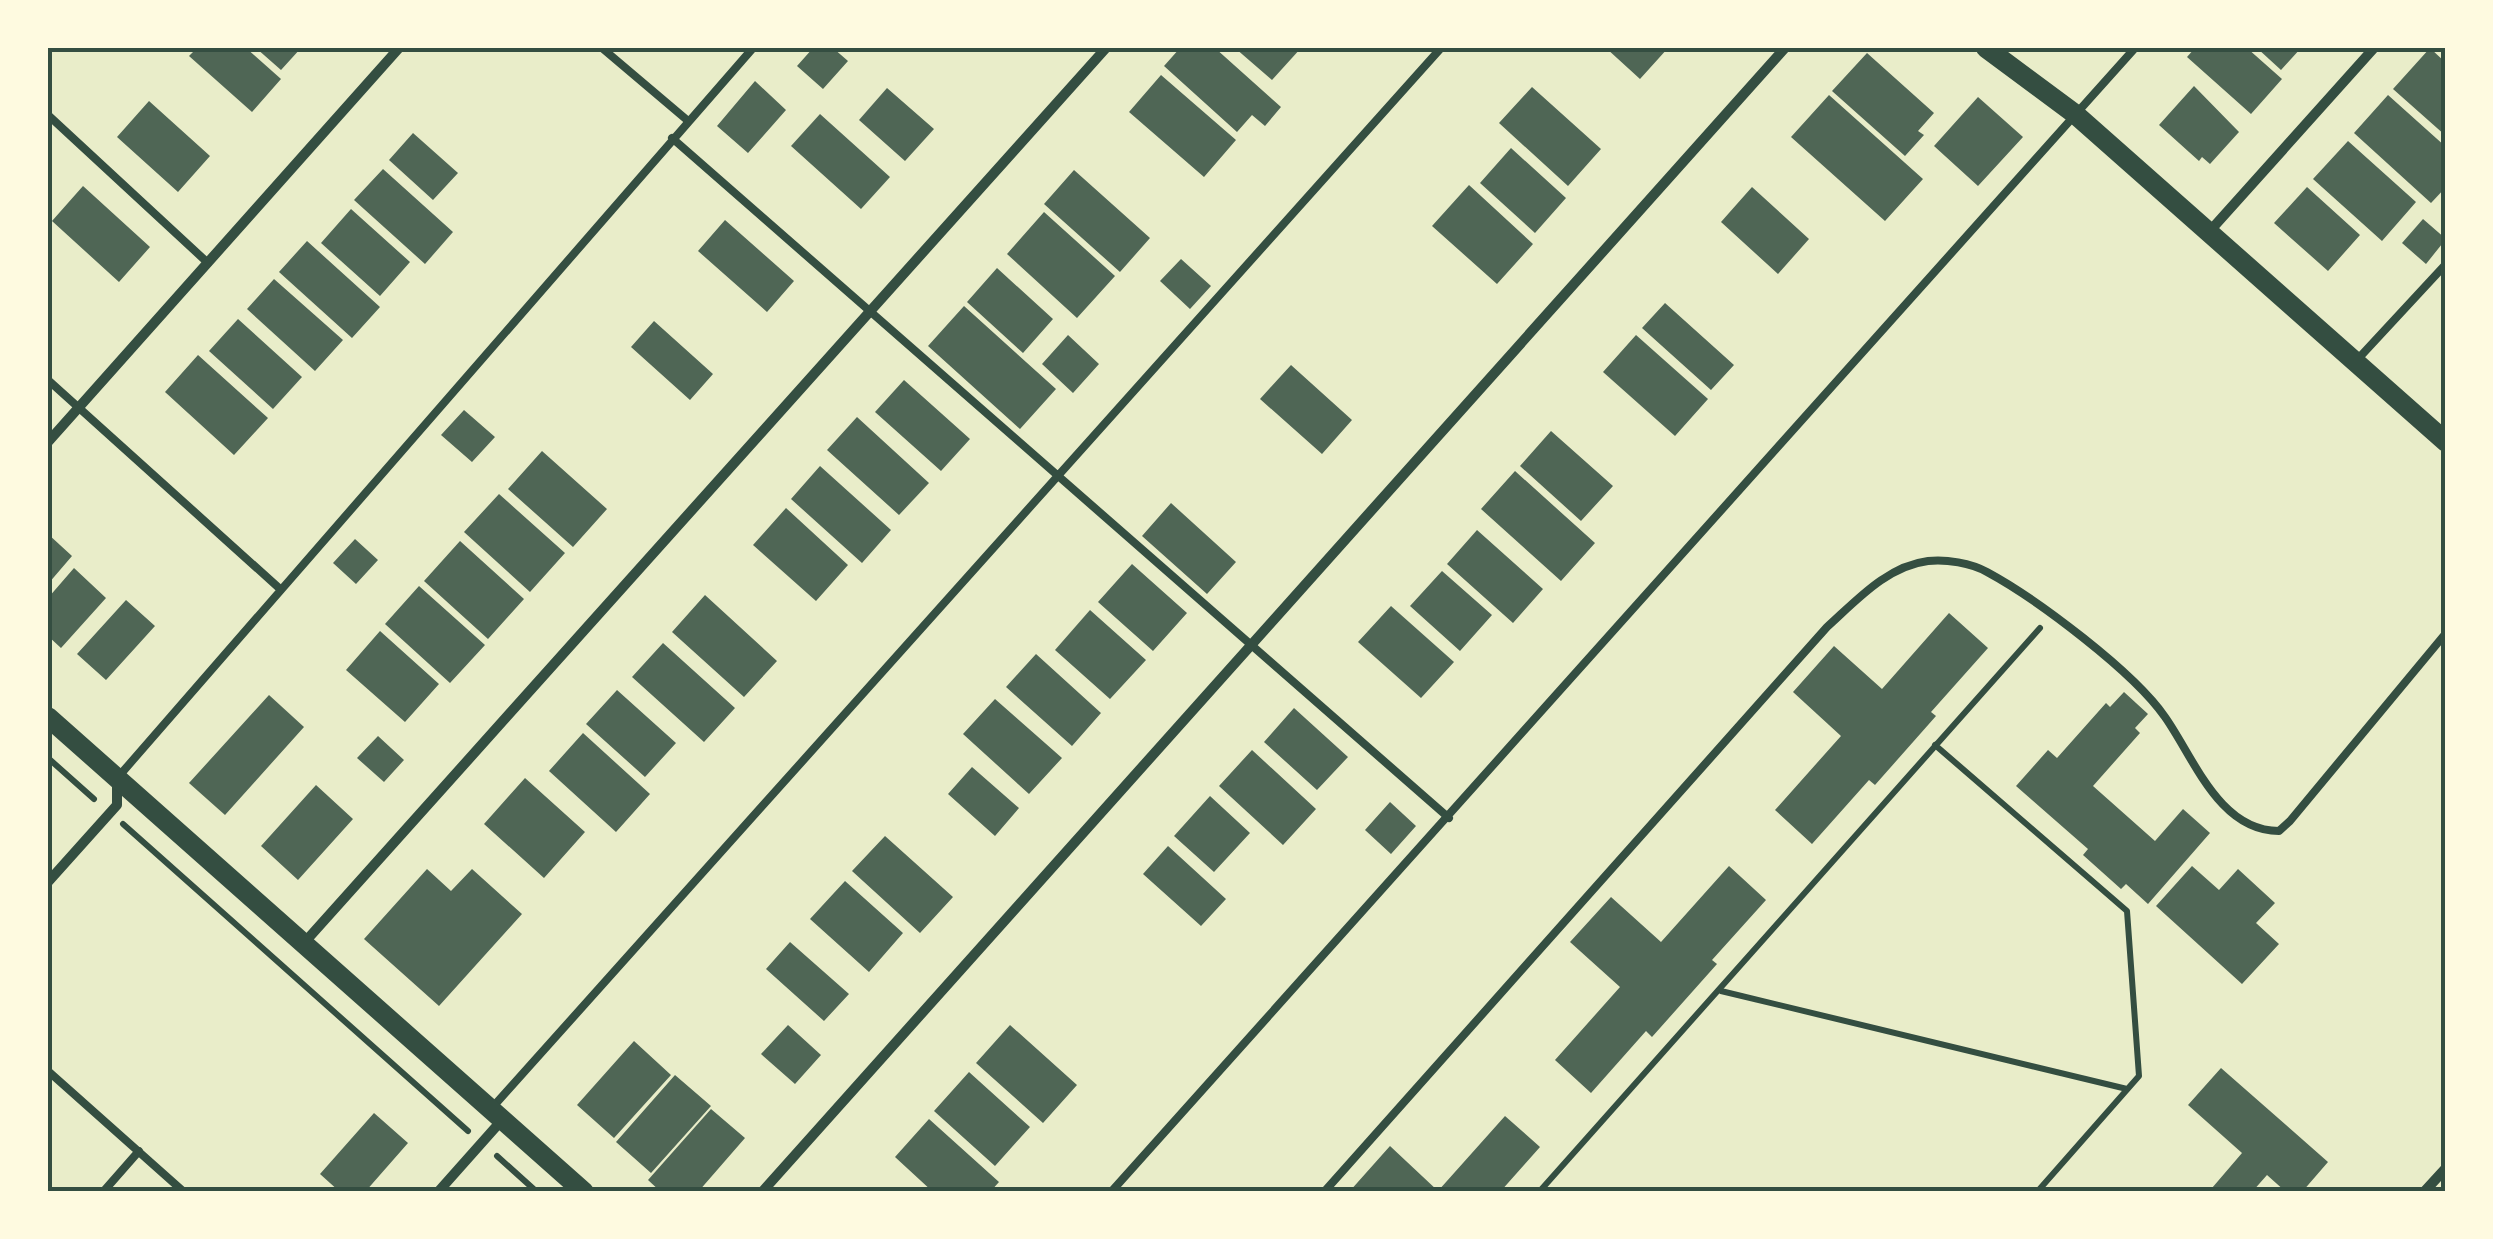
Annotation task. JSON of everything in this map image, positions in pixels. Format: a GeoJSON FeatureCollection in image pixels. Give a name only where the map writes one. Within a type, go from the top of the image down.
{"type":"FeatureCollection","features":[{"type":"Feature","properties":{"kind":"main road"},"geometry":{"type":"LineString","coordinates":[[1986,48],[2075,114],[2446,442]]}},
{"type":"Feature","properties":{"kind":"main road"},"geometry":{"type":"LineString","coordinates":[[48,718],[584,1192]]}},
{"type":"Feature","properties":{"kind":"street"},"geometry":{"type":"LineString","coordinates":[[48,442],[400,48]]}},
{"type":"Feature","properties":{"kind":"street"},"geometry":{"type":"LineString","coordinates":[[304,943],[1106,48]]}},
{"type":"Feature","properties":{"kind":"street"},"geometry":{"type":"LineString","coordinates":[[762,1192],[1785,48]]}},
{"type":"Feature","properties":{"kind":"street"},"geometry":{"type":"LineString","coordinates":[[2208,232],[2374,48]]}},
{"type":"Feature","properties":{"kind":"street"},"geometry":{"type":"LineString","coordinates":[[48,882],[116,805],[117,779]]}},
{"type":"Feature","properties":{"kind":"street"},"geometry":{"type":"LineString","coordinates":[[438,1192],[497,1114]]}},
{"type":"Feature","properties":{"kind":"street"},"geometry":{"type":"LineString","coordinates":[[2424,1192],[2446,1168]]}},
{"type":"Feature","properties":{"kind":"lane"},"geometry":{"type":"LineString","coordinates":[[602,48],[688,120]]}},
{"type":"Feature","properties":{"kind":"lane"},"geometry":{"type":"LineString","coordinates":[[117,779],[279,588],[753,48]]}},
{"type":"Feature","properties":{"kind":"lane"},"geometry":{"type":"LineString","coordinates":[[497,1114],[1441,48]]}},
{"type":"Feature","properties":{"kind":"lane"},"geometry":{"type":"LineString","coordinates":[[1111,1192],[2135,48]]}},
{"type":"Feature","properties":{"kind":"lane"},"geometry":{"type":"LineString","coordinates":[[48,115],[208,263]]}},
{"type":"Feature","properties":{"kind":"lane"},"geometry":{"type":"LineString","coordinates":[[672,138],[1253,643],[1448,818]]}},
{"type":"Feature","properties":{"kind":"lane"},"geometry":{"type":"LineString","coordinates":[[2355,362],[2446,264]]}},
{"type":"Feature","properties":{"kind":"lane"},"geometry":{"type":"LineString","coordinates":[[48,380],[279,588]]}},
{"type":"Feature","properties":{"kind":"lane"},"geometry":{"type":"LineString","coordinates":[[1324,1192],[1827,627],[1901,567],[1929,560],[1985,570],[2051,616],[2148,694],[2217,800],[2247,824],[2265,831],[2278,831],[2290,821],[2446,633]]}},
{"type":"Feature","properties":{"kind":"lane"},"geometry":{"type":"LineString","coordinates":[[48,1071],[184,1192]]}},
{"type":"Feature","properties":{"kind":"lane"},"geometry":{"type":"LineString","coordinates":[[103,1192],[139,1151]]}},
{"type":"Feature","properties":{"kind":"path"},"geometry":{"type":"LineString","coordinates":[[1539,1192],[2051,616]]}},
{"type":"Feature","properties":{"kind":"path"},"geometry":{"type":"LineString","coordinates":[[1935,745],[2127,911],[2139,1076],[2036,1192]]}},
{"type":"Feature","properties":{"kind":"path"},"geometry":{"type":"LineString","coordinates":[[48,758],[79,786]]}},
{"type":"Feature","properties":{"kind":"path"},"geometry":{"type":"LineString","coordinates":[[136,836],[464,1127]]}},
{"type":"Feature","properties":{"kind":"path"},"geometry":{"type":"LineString","coordinates":[[1720,990],[2128,1090]]}},
{"type":"Feature","properties":{"kind":"path"},"geometry":{"type":"LineString","coordinates":[[502,1160],[537,1192]]}},
{"type":"Feature","properties":{"kind":"building"},"geometry":{"type":"Polygon","coordinates":[[[197,48],[246,48],[281,79],[252,112],[189,56],[197,48]]]}},
{"type":"Feature","properties":{"kind":"building"},"geometry":{"type":"Polygon","coordinates":[[[256,48],[301,48],[281,70],[256,48]]]}},
{"type":"Feature","properties":{"kind":"building"},"geometry":{"type":"Polygon","coordinates":[[[813,48],[833,48],[848,61],[823,89],[797,66],[813,48]]]}},
{"type":"Feature","properties":{"kind":"building"},"geometry":{"type":"Polygon","coordinates":[[[1180,48],[1215,48],[1281,107],[1265,126],[1252,115],[1237,132],[1164,66],[1180,48]]]}},
{"type":"Feature","properties":{"kind":"building"},"geometry":{"type":"Polygon","coordinates":[[[1235,48],[1301,48],[1272,80],[1235,48]]]}},
{"type":"Feature","properties":{"kind":"building"},"geometry":{"type":"Polygon","coordinates":[[[1606,48],[1668,48],[1640,79],[1606,48]]]}},
{"type":"Feature","properties":{"kind":"building"},"geometry":{"type":"Polygon","coordinates":[[[2195,48],[2247,48],[2282,79],[2251,114],[2187,57],[2195,48]]]}},
{"type":"Feature","properties":{"kind":"building"},"geometry":{"type":"Polygon","coordinates":[[[2257,48],[2301,48],[2281,70],[2257,48]]]}},
{"type":"Feature","properties":{"kind":"building"},"geometry":{"type":"Polygon","coordinates":[[[2430,48],[2446,63],[2446,136],[2393,89],[2430,48]]]}},
{"type":"Feature","properties":{"kind":"building"},"geometry":{"type":"Polygon","coordinates":[[[1867,53],[1934,113],[1918,131],[1924,135],[1905,156],[1832,91],[1867,53]]]}},
{"type":"Feature","properties":{"kind":"building"},"geometry":{"type":"Polygon","coordinates":[[[1161,75],[1236,140],[1204,177],[1129,112],[1161,75]]]}},
{"type":"Feature","properties":{"kind":"building"},"geometry":{"type":"Polygon","coordinates":[[[755,81],[786,110],[748,153],[717,126],[755,81]]]}},
{"type":"Feature","properties":{"kind":"building"},"geometry":{"type":"Polygon","coordinates":[[[2194,86],[2239,132],[2210,164],[2202,157],[2199,161],[2159,125],[2194,86]]]}},
{"type":"Feature","properties":{"kind":"building"},"geometry":{"type":"Polygon","coordinates":[[[1532,87],[1601,149],[1568,186],[1499,123],[1532,87]]]}},
{"type":"Feature","properties":{"kind":"building"},"geometry":{"type":"Polygon","coordinates":[[[887,88],[934,129],[905,161],[859,120],[887,88]]]}},
{"type":"Feature","properties":{"kind":"building"},"geometry":{"type":"Polygon","coordinates":[[[1829,95],[1923,179],[1885,221],[1791,137],[1829,95]]]}},
{"type":"Feature","properties":{"kind":"building"},"geometry":{"type":"Polygon","coordinates":[[[2388,95],[2446,147],[2446,187],[2431,203],[2354,133],[2388,95]]]}},
{"type":"Feature","properties":{"kind":"building"},"geometry":{"type":"Polygon","coordinates":[[[1978,97],[2023,137],[1978,186],[1934,146],[1978,97]]]}},
{"type":"Feature","properties":{"kind":"building"},"geometry":{"type":"Polygon","coordinates":[[[149,101],[210,156],[178,192],[117,137],[149,101]]]}},
{"type":"Feature","properties":{"kind":"building"},"geometry":{"type":"Polygon","coordinates":[[[820,114],[890,177],[861,209],[791,146],[820,114]]]}},
{"type":"Feature","properties":{"kind":"building"},"geometry":{"type":"Polygon","coordinates":[[[413,133],[458,173],[433,200],[389,160],[413,133]]]}},
{"type":"Feature","properties":{"kind":"building"},"geometry":{"type":"Polygon","coordinates":[[[2348,141],[2416,202],[2382,241],[2313,179],[2348,141]]]}},
{"type":"Feature","properties":{"kind":"building"},"geometry":{"type":"Polygon","coordinates":[[[1511,148],[1566,198],[1535,233],[1480,183],[1511,148]]]}},
{"type":"Feature","properties":{"kind":"building"},"geometry":{"type":"Polygon","coordinates":[[[383,169],[453,232],[425,264],[354,200],[383,169]]]}},
{"type":"Feature","properties":{"kind":"building"},"geometry":{"type":"Polygon","coordinates":[[[1074,170],[1150,238],[1120,272],[1044,204],[1074,170]]]}},
{"type":"Feature","properties":{"kind":"building"},"geometry":{"type":"Polygon","coordinates":[[[1469,185],[1533,244],[1497,284],[1432,226],[1469,185]]]}},
{"type":"Feature","properties":{"kind":"building"},"geometry":{"type":"Polygon","coordinates":[[[83,186],[150,247],[119,282],[52,221],[83,186]]]}},
{"type":"Feature","properties":{"kind":"building"},"geometry":{"type":"Polygon","coordinates":[[[1752,187],[1809,239],[1778,274],[1721,222],[1752,187]]]}},
{"type":"Feature","properties":{"kind":"building"},"geometry":{"type":"Polygon","coordinates":[[[2307,187],[2360,235],[2328,271],[2274,223],[2307,187]]]}},
{"type":"Feature","properties":{"kind":"building"},"geometry":{"type":"Polygon","coordinates":[[[351,209],[410,262],[380,296],[321,243],[351,209]]]}},
{"type":"Feature","properties":{"kind":"building"},"geometry":{"type":"Polygon","coordinates":[[[1044,212],[1115,276],[1077,318],[1007,254],[1044,212]]]}},
{"type":"Feature","properties":{"kind":"building"},"geometry":{"type":"Polygon","coordinates":[[[2423,219],[2446,239],[2426,264],[2402,243],[2423,219]]]}},
{"type":"Feature","properties":{"kind":"building"},"geometry":{"type":"Polygon","coordinates":[[[725,220],[794,281],[767,312],[698,251],[725,220]]]}},
{"type":"Feature","properties":{"kind":"building"},"geometry":{"type":"Polygon","coordinates":[[[307,241],[380,307],[352,338],[279,272],[307,241]]]}},
{"type":"Feature","properties":{"kind":"building"},"geometry":{"type":"Polygon","coordinates":[[[1181,259],[1211,286],[1190,309],[1160,281],[1181,259]]]}},
{"type":"Feature","properties":{"kind":"building"},"geometry":{"type":"Polygon","coordinates":[[[997,268],[1053,319],[1023,353],[967,302],[997,268]]]}},
{"type":"Feature","properties":{"kind":"building"},"geometry":{"type":"Polygon","coordinates":[[[274,279],[343,340],[315,371],[247,309],[274,279]]]}},
{"type":"Feature","properties":{"kind":"building"},"geometry":{"type":"Polygon","coordinates":[[[1665,303],[1734,365],[1711,390],[1642,328],[1665,303]]]}},
{"type":"Feature","properties":{"kind":"building"},"geometry":{"type":"Polygon","coordinates":[[[964,306],[1056,389],[1020,429],[928,346],[964,306]]]}},
{"type":"Feature","properties":{"kind":"building"},"geometry":{"type":"Polygon","coordinates":[[[238,319],[302,377],[273,409],[209,351],[238,319]]]}},
{"type":"Feature","properties":{"kind":"building"},"geometry":{"type":"Polygon","coordinates":[[[654,321],[713,374],[690,400],[631,347],[654,321]]]}},
{"type":"Feature","properties":{"kind":"building"},"geometry":{"type":"Polygon","coordinates":[[[1068,335],[1099,364],[1073,393],[1042,364],[1068,335]]]}},
{"type":"Feature","properties":{"kind":"building"},"geometry":{"type":"Polygon","coordinates":[[[1636,335],[1708,399],[1675,436],[1603,372],[1636,335]]]}},
{"type":"Feature","properties":{"kind":"building"},"geometry":{"type":"Polygon","coordinates":[[[198,355],[268,418],[234,455],[165,392],[198,355]]]}},
{"type":"Feature","properties":{"kind":"building"},"geometry":{"type":"Polygon","coordinates":[[[1291,365],[1352,420],[1322,454],[1260,399],[1291,365]]]}},
{"type":"Feature","properties":{"kind":"building"},"geometry":{"type":"Polygon","coordinates":[[[904,380],[970,439],[941,471],[875,412],[904,380]]]}},
{"type":"Feature","properties":{"kind":"building"},"geometry":{"type":"Polygon","coordinates":[[[464,410],[495,437],[472,462],[441,435],[464,410]]]}},
{"type":"Feature","properties":{"kind":"building"},"geometry":{"type":"Polygon","coordinates":[[[857,417],[929,483],[899,515],[827,450],[857,417]]]}},
{"type":"Feature","properties":{"kind":"building"},"geometry":{"type":"Polygon","coordinates":[[[1551,431],[1613,486],[1581,521],[1520,466],[1551,431]]]}},
{"type":"Feature","properties":{"kind":"building"},"geometry":{"type":"Polygon","coordinates":[[[542,451],[607,509],[573,547],[508,489],[542,451]]]}},
{"type":"Feature","properties":{"kind":"building"},"geometry":{"type":"Polygon","coordinates":[[[820,466],[891,530],[862,563],[791,499],[820,466]]]}},
{"type":"Feature","properties":{"kind":"building"},"geometry":{"type":"Polygon","coordinates":[[[1515,471],[1595,543],[1561,581],[1481,509],[1515,471]]]}},
{"type":"Feature","properties":{"kind":"building"},"geometry":{"type":"Polygon","coordinates":[[[499,494],[565,553],[530,592],[464,532],[499,494]]]}},
{"type":"Feature","properties":{"kind":"building"},"geometry":{"type":"Polygon","coordinates":[[[1171,503],[1236,562],[1207,594],[1142,536],[1171,503]]]}},
{"type":"Feature","properties":{"kind":"building"},"geometry":{"type":"Polygon","coordinates":[[[786,508],[848,565],[816,601],[753,545],[786,508]]]}},
{"type":"Feature","properties":{"kind":"building"},"geometry":{"type":"Polygon","coordinates":[[[1477,530],[1543,589],[1513,623],[1447,564],[1477,530]]]}},
{"type":"Feature","properties":{"kind":"building"},"geometry":{"type":"Polygon","coordinates":[[[48,534],[72,556],[48,584],[48,534]]]}},
{"type":"Feature","properties":{"kind":"building"},"geometry":{"type":"Polygon","coordinates":[[[355,539],[378,560],[356,584],[333,563],[355,539]]]}},
{"type":"Feature","properties":{"kind":"building"},"geometry":{"type":"Polygon","coordinates":[[[460,541],[524,599],[488,639],[424,581],[460,541]]]}},
{"type":"Feature","properties":{"kind":"building"},"geometry":{"type":"Polygon","coordinates":[[[1132,564],[1187,613],[1153,651],[1098,602],[1132,564]]]}},
{"type":"Feature","properties":{"kind":"building"},"geometry":{"type":"Polygon","coordinates":[[[74,568],[106,598],[61,648],[48,636],[48,598],[74,568]]]}},
{"type":"Feature","properties":{"kind":"building"},"geometry":{"type":"Polygon","coordinates":[[[1442,571],[1492,615],[1460,651],[1410,606],[1442,571]]]}},
{"type":"Feature","properties":{"kind":"building"},"geometry":{"type":"Polygon","coordinates":[[[419,586],[485,645],[450,683],[385,624],[419,586]]]}},
{"type":"Feature","properties":{"kind":"building"},"geometry":{"type":"Polygon","coordinates":[[[705,595],[777,661],[744,697],[672,632],[705,595]]]}},
{"type":"Feature","properties":{"kind":"building"},"geometry":{"type":"Polygon","coordinates":[[[126,600],[155,626],[106,680],[77,654],[126,600]]]}},
{"type":"Feature","properties":{"kind":"building"},"geometry":{"type":"Polygon","coordinates":[[[1391,606],[1454,662],[1421,698],[1358,642],[1391,606]]]}},
{"type":"Feature","properties":{"kind":"building"},"geometry":{"type":"Polygon","coordinates":[[[1090,610],[1146,660],[1110,699],[1055,650],[1090,610]]]}},
{"type":"Feature","properties":{"kind":"building"},"geometry":{"type":"Polygon","coordinates":[[[1949,613],[1988,648],[1931,712],[1936,716],[1875,785],[1869,780],[1812,844],[1775,810],[1841,736],[1793,692],[1834,646],[1882,689],[1949,613]]]}},
{"type":"Feature","properties":{"kind":"building"},"geometry":{"type":"Polygon","coordinates":[[[380,631],[439,684],[405,722],[346,670],[380,631]]]}},
{"type":"Feature","properties":{"kind":"building"},"geometry":{"type":"Polygon","coordinates":[[[663,643],[735,708],[704,742],[632,677],[663,643]]]}},
{"type":"Feature","properties":{"kind":"building"},"geometry":{"type":"Polygon","coordinates":[[[1036,654],[1101,713],[1072,746],[1006,687],[1036,654]]]}},
{"type":"Feature","properties":{"kind":"building"},"geometry":{"type":"Polygon","coordinates":[[[617,690],[676,743],[645,777],[586,724],[617,690]]]}},
{"type":"Feature","properties":{"kind":"building"},"geometry":{"type":"Polygon","coordinates":[[[2124,692],[2148,714],[2135,728],[2140,733],[2093,786],[2155,841],[2183,809],[2210,833],[2148,904],[2126,884],[2121,889],[2083,855],[2088,849],[2016,786],[2048,750],[2057,758],[2106,703],[2110,707],[2124,692]]]}},
{"type":"Feature","properties":{"kind":"building"},"geometry":{"type":"Polygon","coordinates":[[[269,695],[304,727],[225,815],[189,783],[269,695]]]}},
{"type":"Feature","properties":{"kind":"building"},"geometry":{"type":"Polygon","coordinates":[[[995,699],[1062,758],[1029,794],[963,734],[995,699]]]}},
{"type":"Feature","properties":{"kind":"building"},"geometry":{"type":"Polygon","coordinates":[[[1294,708],[1348,757],[1317,790],[1264,742],[1294,708]]]}},
{"type":"Feature","properties":{"kind":"building"},"geometry":{"type":"Polygon","coordinates":[[[583,733],[650,794],[616,832],[549,771],[583,733]]]}},
{"type":"Feature","properties":{"kind":"building"},"geometry":{"type":"Polygon","coordinates":[[[378,736],[404,760],[384,782],[357,758],[378,736]]]}},
{"type":"Feature","properties":{"kind":"building"},"geometry":{"type":"Polygon","coordinates":[[[1252,750],[1316,809],[1283,845],[1219,786],[1252,750]]]}},
{"type":"Feature","properties":{"kind":"building"},"geometry":{"type":"Polygon","coordinates":[[[972,767],[1019,808],[995,836],[948,794],[972,767]]]}},
{"type":"Feature","properties":{"kind":"building"},"geometry":{"type":"Polygon","coordinates":[[[525,778],[585,832],[544,878],[484,824],[525,778]]]}},
{"type":"Feature","properties":{"kind":"building"},"geometry":{"type":"Polygon","coordinates":[[[316,785],[353,819],[298,880],[261,846],[316,785]]]}},
{"type":"Feature","properties":{"kind":"building"},"geometry":{"type":"Polygon","coordinates":[[[1210,796],[1250,833],[1214,872],[1174,836],[1210,796]]]}},
{"type":"Feature","properties":{"kind":"building"},"geometry":{"type":"Polygon","coordinates":[[[1390,802],[1416,826],[1391,854],[1365,830],[1390,802]]]}},
{"type":"Feature","properties":{"kind":"building"},"geometry":{"type":"Polygon","coordinates":[[[885,836],[953,897],[920,933],[852,871],[885,836]]]}},
{"type":"Feature","properties":{"kind":"building"},"geometry":{"type":"Polygon","coordinates":[[[1168,846],[1226,899],[1201,926],[1143,874],[1168,846]]]}},
{"type":"Feature","properties":{"kind":"building"},"geometry":{"type":"Polygon","coordinates":[[[1729,866],[1766,900],[1712,960],[1717,964],[1652,1037],[1646,1031],[1591,1093],[1555,1060],[1620,987],[1570,942],[1611,897],[1661,942],[1729,866]]]}},
{"type":"Feature","properties":{"kind":"building"},"geometry":{"type":"Polygon","coordinates":[[[2192,866],[2219,890],[2238,869],[2275,903],[2256,923],[2279,944],[2242,984],[2156,906],[2192,866]]]}},
{"type":"Feature","properties":{"kind":"building"},"geometry":{"type":"Polygon","coordinates":[[[427,869],[451,891],[472,869],[522,914],[439,1006],[364,939],[427,869]]]}},
{"type":"Feature","properties":{"kind":"building"},"geometry":{"type":"Polygon","coordinates":[[[845,881],[903,933],[869,972],[810,919],[845,881]]]}},
{"type":"Feature","properties":{"kind":"building"},"geometry":{"type":"Polygon","coordinates":[[[790,942],[849,994],[824,1021],[766,969],[790,942]]]}},
{"type":"Feature","properties":{"kind":"building"},"geometry":{"type":"Polygon","coordinates":[[[788,1025],[821,1055],[795,1084],[761,1054],[788,1025]]]}},
{"type":"Feature","properties":{"kind":"building"},"geometry":{"type":"Polygon","coordinates":[[[1010,1025],[1077,1085],[1043,1123],[976,1063],[1010,1025]]]}},
{"type":"Feature","properties":{"kind":"building"},"geometry":{"type":"Polygon","coordinates":[[[634,1041],[671,1075],[614,1138],[577,1105],[634,1041]]]}},
{"type":"Feature","properties":{"kind":"building"},"geometry":{"type":"Polygon","coordinates":[[[2221,1068],[2328,1162],[2302,1192],[2286,1192],[2267,1175],[2252,1192],[2217,1192],[2212,1188],[2242,1153],[2188,1105],[2221,1068]]]}},
{"type":"Feature","properties":{"kind":"building"},"geometry":{"type":"Polygon","coordinates":[[[969,1072],[1030,1127],[995,1166],[934,1111],[969,1072]]]}},
{"type":"Feature","properties":{"kind":"building"},"geometry":{"type":"Polygon","coordinates":[[[675,1075],[711,1106],[651,1173],[616,1142],[675,1075]]]}},
{"type":"Feature","properties":{"kind":"building"},"geometry":{"type":"Polygon","coordinates":[[[711,1109],[745,1138],[698,1192],[661,1192],[648,1180],[711,1109]]]}},
{"type":"Feature","properties":{"kind":"building"},"geometry":{"type":"Polygon","coordinates":[[[374,1113],[408,1143],[365,1192],[340,1192],[320,1174],[374,1113]]]}},
{"type":"Feature","properties":{"kind":"building"},"geometry":{"type":"Polygon","coordinates":[[[1505,1116],[1540,1147],[1500,1192],[1349,1192],[1390,1146],[1438,1191],[1505,1116]]]}},
{"type":"Feature","properties":{"kind":"building"},"geometry":{"type":"Polygon","coordinates":[[[929,1119],[999,1182],[990,1192],[933,1192],[895,1157],[929,1119]]]}}]}
